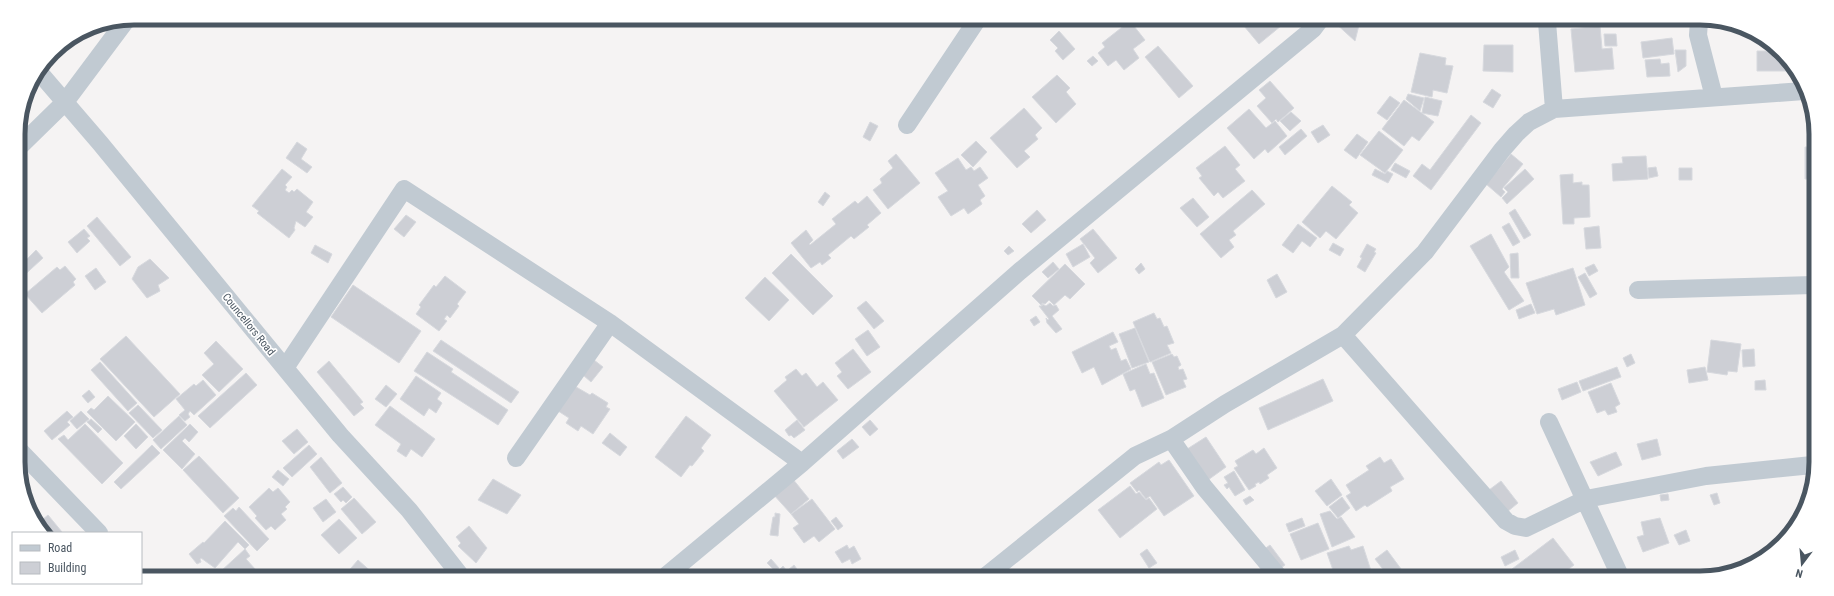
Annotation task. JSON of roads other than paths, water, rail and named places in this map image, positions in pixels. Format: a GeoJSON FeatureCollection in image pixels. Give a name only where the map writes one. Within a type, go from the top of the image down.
{"type":"FeatureCollection","features":[{"type":"Feature","properties":{"kind":"street"},"geometry":{"type":"LineString","coordinates":[[907,125],[974,25]]}},
{"type":"Feature","properties":{"kind":"street"},"geometry":{"type":"LineString","coordinates":[[672,571],[802,463],[1020,271],[1316,25]]}},
{"type":"Feature","properties":{"kind":"street"},"geometry":{"type":"LineString","coordinates":[[1547,25],[1554,109]]}},
{"type":"Feature","properties":{"kind":"street"},"geometry":{"type":"LineString","coordinates":[[1699,25],[1698,36],[1714,97]]}},
{"type":"Feature","properties":{"kind":"street"},"geometry":{"type":"LineString","coordinates":[[25,141],[65,102],[123,26]]}},
{"type":"Feature","properties":{"kind":"street","name":"Councellors Road"},"geometry":{"type":"LineString","coordinates":[[42,76],[100,143],[340,435],[408,510],[457,571]]}},
{"type":"Feature","properties":{"kind":"street"},"geometry":{"type":"LineString","coordinates":[[992,571],[1135,456],[1171,439],[1225,404],[1343,335],[1425,252],[1502,150],[1529,122],[1554,109],[1800,91]]}},
{"type":"Feature","properties":{"kind":"street"},"geometry":{"type":"LineString","coordinates":[[285,368],[404,189],[610,323],[802,463]]}},
{"type":"Feature","properties":{"kind":"street"},"geometry":{"type":"LineString","coordinates":[[1638,290],[1809,285]]}},
{"type":"Feature","properties":{"kind":"street"},"geometry":{"type":"LineString","coordinates":[[516,458],[610,323]]}},
{"type":"Feature","properties":{"kind":"street"},"geometry":{"type":"LineString","coordinates":[[1343,335],[1506,521],[1515,526],[1526,528],[1586,499],[1706,476],[1809,465]]}},
{"type":"Feature","properties":{"kind":"street"},"geometry":{"type":"LineString","coordinates":[[1549,422],[1586,499],[1618,571]]}},
{"type":"Feature","properties":{"kind":"street"},"geometry":{"type":"LineString","coordinates":[[1171,439],[1204,487],[1274,571]]}},
{"type":"Feature","properties":{"kind":"street"},"geometry":{"type":"LineString","coordinates":[[25,456],[98,532]]}}]}
